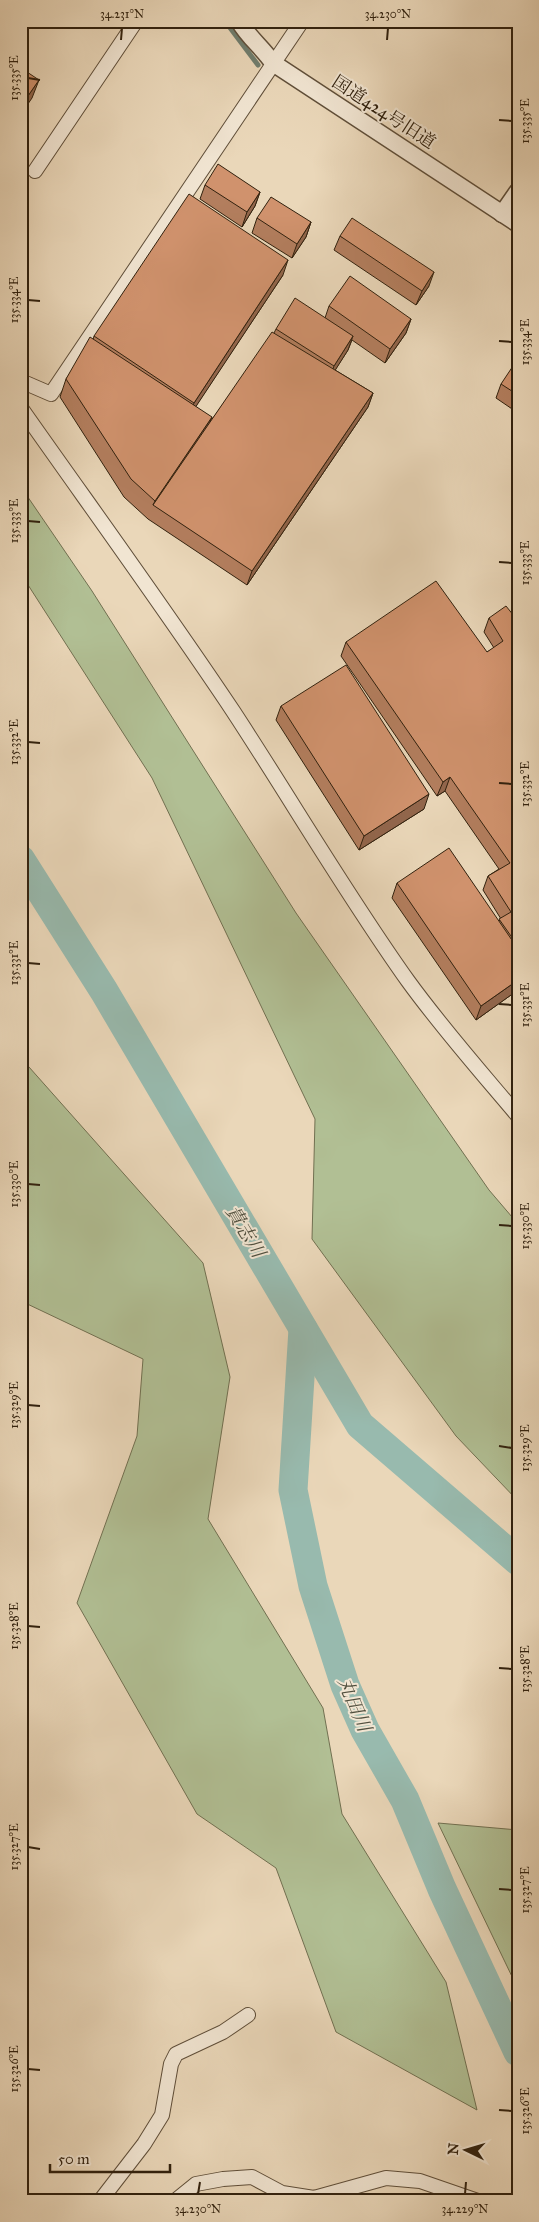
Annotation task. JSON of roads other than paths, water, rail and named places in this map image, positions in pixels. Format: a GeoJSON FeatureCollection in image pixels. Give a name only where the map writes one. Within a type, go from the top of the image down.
{"type":"FeatureCollection","features":[{"type":"Feature","properties":{"kind":"street"},"geometry":{"type":"LineString","coordinates":[[35,171],[136,21]]}},
{"type":"Feature","properties":{"kind":"street","name":"国道424号旧道"},"geometry":{"type":"LineString","coordinates":[[239,21],[244,30],[265,51],[273,63],[518,224]]}},
{"type":"Feature","properties":{"kind":"street"},"geometry":{"type":"LineString","coordinates":[[21,381],[51,394],[302,21]]}},
{"type":"Feature","properties":{"kind":"street"},"geometry":{"type":"LineString","coordinates":[[502,214],[518,191]]}},
{"type":"Feature","properties":{"kind":"street"},"geometry":{"type":"LineString","coordinates":[[502,214],[518,208]]}},
{"type":"Feature","properties":{"kind":"street"},"geometry":{"type":"LineString","coordinates":[[21,408],[197,657],[258,749],[332,867],[408,980],[441,1025],[518,1116]]}},
{"type":"Feature","properties":{"kind":"street"},"geometry":{"type":"LineString","coordinates":[[100,2201],[144,2144],[162,2115],[170,2064],[176,2054],[223,2032],[248,2015]]}},
{"type":"Feature","properties":{"kind":"street"},"geometry":{"type":"LineString","coordinates":[[175,2201],[196,2184],[223,2178],[252,2177],[282,2193],[314,2198],[386,2178],[420,2181],[478,2201]]}},
{"type":"Feature","properties":{"kind":"waterway"},"geometry":{"type":"LineString","coordinates":[[225,21],[258,65]]}},
{"type":"Feature","properties":{"kind":"waterway","name":"貴志川"},"geometry":{"type":"LineString","coordinates":[[21,860],[104,991],[360,1425],[518,1561]]}},
{"type":"Feature","properties":{"kind":"waterway","name":"丸田川"},"geometry":{"type":"LineString","coordinates":[[303,1329],[293,1490],[313,1586],[345,1685],[365,1730],[405,1800],[442,1889],[518,2052]]}}]}
